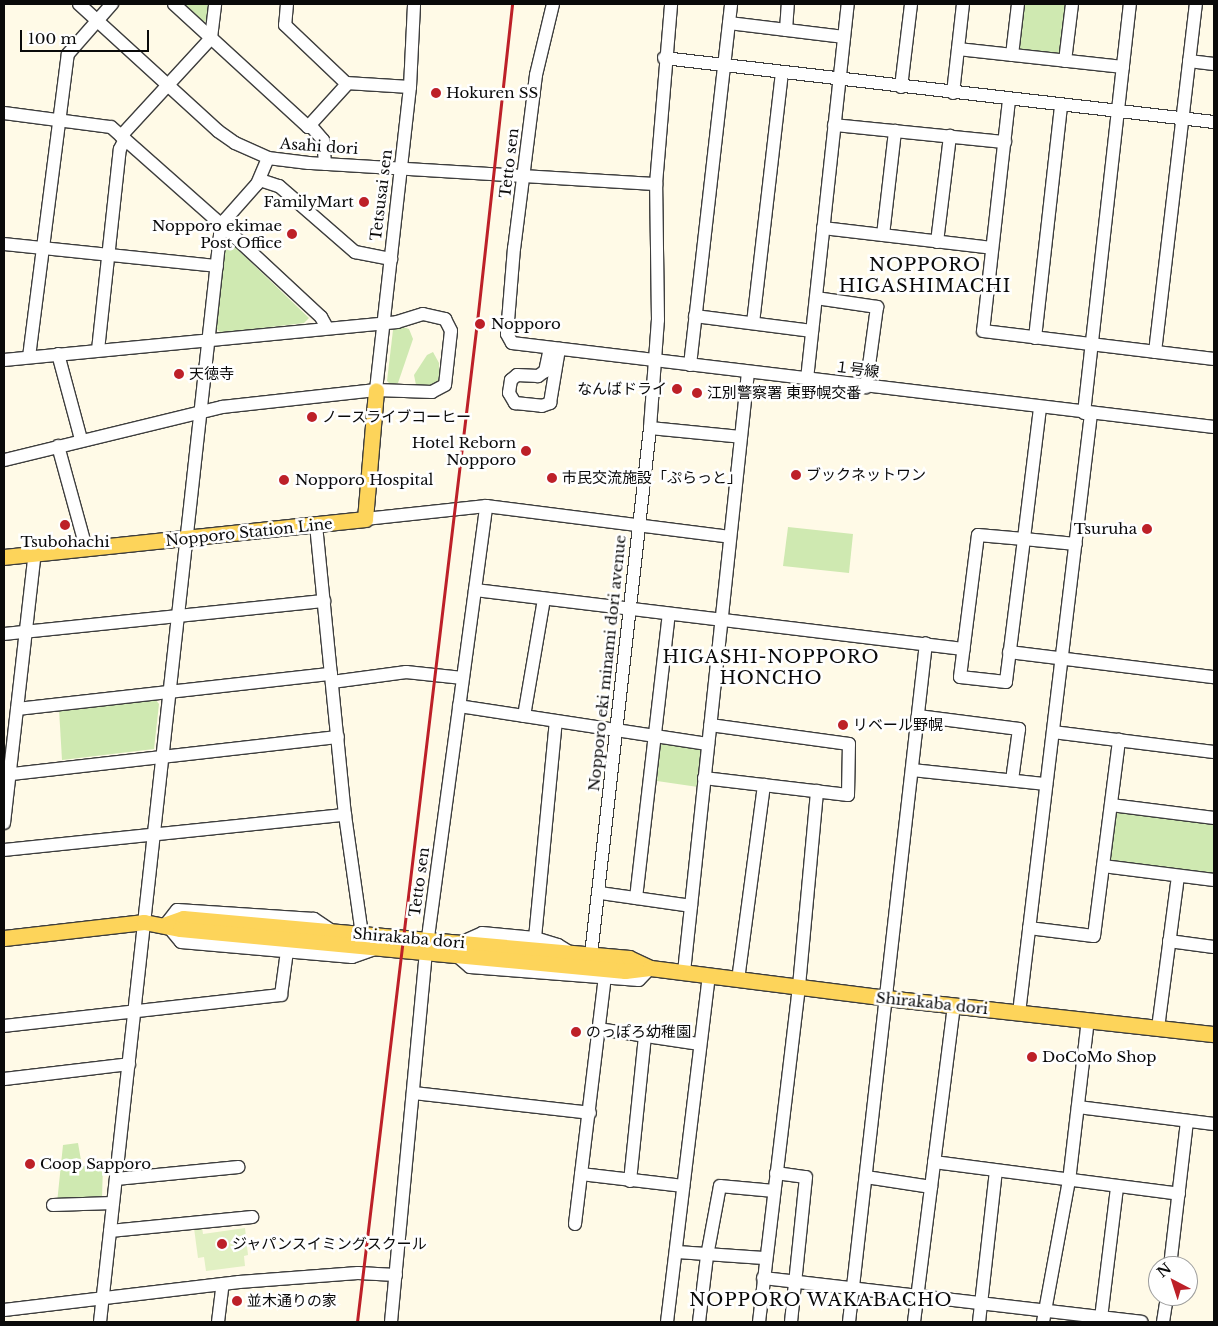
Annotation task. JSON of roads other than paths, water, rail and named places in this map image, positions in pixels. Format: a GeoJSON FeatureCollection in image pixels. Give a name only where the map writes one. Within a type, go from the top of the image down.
{"type":"FeatureCollection","features":[{"type":"Feature","properties":{"kind":"main road"},"geometry":{"type":"LineString","coordinates":[[365,519],[376,390]]}},
{"type":"Feature","properties":{"kind":"main road","name":"Nopporo Station Line"},"geometry":{"type":"LineString","coordinates":[[4,557],[365,519]]}},
{"type":"Feature","properties":{"kind":"main road","name":"Shirakaba dori"},"geometry":{"type":"LineString","coordinates":[[166,924],[183,918],[332,931],[362,934],[427,946],[590,961]]}},
{"type":"Feature","properties":{"kind":"main road","name":"Shirakaba dori"},"geometry":{"type":"LineString","coordinates":[[4,938],[144,922],[166,924],[180,929],[378,948],[427,946]]}},
{"type":"Feature","properties":{"kind":"main road","name":"Shirakaba dori"},"geometry":{"type":"LineString","coordinates":[[458,949],[570,953],[625,971],[650,968],[954,1006],[1214,1034]]}},
{"type":"Feature","properties":{"kind":"street","name":"Asahi dori"},"geometry":{"type":"LineString","coordinates":[[79,4],[218,131],[235,144],[268,158],[325,164],[401,166],[656,184]]}},
{"type":"Feature","properties":{"kind":"street"},"geometry":{"type":"LineString","coordinates":[[29,357],[45,248],[68,54],[112,4]]}},
{"type":"Feature","properties":{"kind":"street"},"geometry":{"type":"LineString","coordinates":[[174,4],[308,127],[310,125],[323,140],[325,164]]}},
{"type":"Feature","properties":{"kind":"street"},"geometry":{"type":"LineString","coordinates":[[98,350],[120,149],[123,138],[211,38],[215,4]]}},
{"type":"Feature","properties":{"kind":"street"},"geometry":{"type":"LineString","coordinates":[[287,4],[285,25],[348,83],[410,87]]}},
{"type":"Feature","properties":{"kind":"street","name":"Tetsusai sen"},"geometry":{"type":"LineString","coordinates":[[376,390],[410,87],[414,4]]}},
{"type":"Feature","properties":{"kind":"street","name":"Tetto sen"},"geometry":{"type":"LineString","coordinates":[[507,329],[538,64],[553,4]]}},
{"type":"Feature","properties":{"kind":"street","name":"Nopporo eki minami dori avenue"},"geometry":{"type":"LineString","coordinates":[[590,961],[600,893],[618,730],[637,524],[650,428],[658,320],[656,184],[664,58],[671,4]]}},
{"type":"Feature","properties":{"kind":"street"},"geometry":{"type":"LineString","coordinates":[[690,365],[731,4]]}},
{"type":"Feature","properties":{"kind":"street"},"geometry":{"type":"LineString","coordinates":[[786,30],[788,4]]}},
{"type":"Feature","properties":{"kind":"street"},"geometry":{"type":"LineString","coordinates":[[807,379],[848,4]]}},
{"type":"Feature","properties":{"kind":"street"},"geometry":{"type":"LineString","coordinates":[[901,87],[911,4]]}},
{"type":"Feature","properties":{"kind":"street"},"geometry":{"type":"LineString","coordinates":[[953,93],[963,4]]}},
{"type":"Feature","properties":{"kind":"street"},"geometry":{"type":"LineString","coordinates":[[1012,55],[1018,4]]}},
{"type":"Feature","properties":{"kind":"street"},"geometry":{"type":"LineString","coordinates":[[1065,61],[1072,4]]}},
{"type":"Feature","properties":{"kind":"street"},"geometry":{"type":"LineString","coordinates":[[1019,1013],[1076,544],[1088,413],[1091,344],[1130,4]]}},
{"type":"Feature","properties":{"kind":"street"},"geometry":{"type":"LineString","coordinates":[[1155,352],[1196,4]]}},
{"type":"Feature","properties":{"kind":"street"},"geometry":{"type":"LineString","coordinates":[[729,23],[844,37]]}},
{"type":"Feature","properties":{"kind":"street"},"geometry":{"type":"LineString","coordinates":[[958,50],[1123,67]]}},
{"type":"Feature","properties":{"kind":"street"},"geometry":{"type":"LineString","coordinates":[[664,58],[1009,100],[1214,122]]}},
{"type":"Feature","properties":{"kind":"street"},"geometry":{"type":"LineString","coordinates":[[1189,61],[1214,64]]}},
{"type":"Feature","properties":{"kind":"street"},"geometry":{"type":"LineString","coordinates":[[753,323],[782,73]]}},
{"type":"Feature","properties":{"kind":"street"},"geometry":{"type":"LineString","coordinates":[[310,125],[348,83]]}},
{"type":"Feature","properties":{"kind":"street"},"geometry":{"type":"LineString","coordinates":[[1009,100],[983,331],[1214,359],[1214,355]]}},
{"type":"Feature","properties":{"kind":"street"},"geometry":{"type":"LineString","coordinates":[[1035,338],[1061,105]]}},
{"type":"Feature","properties":{"kind":"street"},"geometry":{"type":"LineString","coordinates":[[4,113],[110,127],[223,226],[321,318],[326,326]]}},
{"type":"Feature","properties":{"kind":"street"},"geometry":{"type":"LineString","coordinates":[[834,125],[1004,142]]}},
{"type":"Feature","properties":{"kind":"street"},"geometry":{"type":"LineString","coordinates":[[883,235],[895,131]]}},
{"type":"Feature","properties":{"kind":"street"},"geometry":{"type":"LineString","coordinates":[[937,242],[950,136]]}},
{"type":"Feature","properties":{"kind":"street"},"geometry":{"type":"LineString","coordinates":[[100,1322],[217,266],[223,226],[260,180],[268,158]]}},
{"type":"Feature","properties":{"kind":"street"},"geometry":{"type":"LineString","coordinates":[[260,180],[279,186],[355,252],[390,259]]}},
{"type":"Feature","properties":{"kind":"street"},"geometry":{"type":"LineString","coordinates":[[823,228],[992,248]]}},
{"type":"Feature","properties":{"kind":"street"},"geometry":{"type":"LineString","coordinates":[[4,244],[217,266]]}},
{"type":"Feature","properties":{"kind":"street"},"geometry":{"type":"LineString","coordinates":[[816,298],[877,307],[866,386]]}},
{"type":"Feature","properties":{"kind":"street"},"geometry":{"type":"LineString","coordinates":[[4,360],[326,326],[384,322],[424,314],[445,318],[452,332],[447,378],[441,390],[432,392],[376,390],[222,407],[82,439],[4,460]]}},
{"type":"Feature","properties":{"kind":"street"},"geometry":{"type":"LineString","coordinates":[[695,316],[812,331]]}},
{"type":"Feature","properties":{"kind":"street","name":"１号線"},"geometry":{"type":"LineString","coordinates":[[507,329],[512,343],[555,349],[1040,408],[1214,427]]}},
{"type":"Feature","properties":{"kind":"street"},"geometry":{"type":"LineString","coordinates":[[555,349],[550,403],[542,406],[516,403],[509,393],[511,380],[517,375],[538,376],[546,371],[555,349]]}},
{"type":"Feature","properties":{"kind":"street"},"geometry":{"type":"LineString","coordinates":[[58,354],[82,439]]}},
{"type":"Feature","properties":{"kind":"street"},"geometry":{"type":"LineString","coordinates":[[684,972],[748,372]]}},
{"type":"Feature","properties":{"kind":"street"},"geometry":{"type":"LineString","coordinates":[[1040,408],[1024,539],[1009,652],[1006,682],[960,677],[978,535],[1024,539],[1076,544]]}},
{"type":"Feature","properties":{"kind":"street"},"geometry":{"type":"LineString","coordinates":[[650,428],[741,437]]}},
{"type":"Feature","properties":{"kind":"street"},"geometry":{"type":"LineString","coordinates":[[58,446],[86,548]]}},
{"type":"Feature","properties":{"kind":"street"},"geometry":{"type":"LineString","coordinates":[[365,519],[486,506],[730,537]]}},
{"type":"Feature","properties":{"kind":"street","name":"Tetto sen"},"geometry":{"type":"LineString","coordinates":[[391,1322],[427,946],[486,506]]}},
{"type":"Feature","properties":{"kind":"street"},"geometry":{"type":"LineString","coordinates":[[316,525],[338,737],[344,815],[362,934]]}},
{"type":"Feature","properties":{"kind":"street"},"geometry":{"type":"LineString","coordinates":[[4,823],[7,775],[17,709],[35,554]]}},
{"type":"Feature","properties":{"kind":"street"},"geometry":{"type":"LineString","coordinates":[[475,590],[926,643],[963,649]]}},
{"type":"Feature","properties":{"kind":"street"},"geometry":{"type":"LineString","coordinates":[[524,716],[544,598]]}},
{"type":"Feature","properties":{"kind":"street"},"geometry":{"type":"LineString","coordinates":[[4,634],[324,601]]}},
{"type":"Feature","properties":{"kind":"street"},"geometry":{"type":"LineString","coordinates":[[636,898],[669,614]]}},
{"type":"Feature","properties":{"kind":"street"},"geometry":{"type":"LineString","coordinates":[[849,1322],[926,643]]}},
{"type":"Feature","properties":{"kind":"street"},"geometry":{"type":"LineString","coordinates":[[1009,652],[1214,677]]}},
{"type":"Feature","properties":{"kind":"street"},"geometry":{"type":"LineString","coordinates":[[17,709],[169,693],[406,672],[463,678]]}},
{"type":"Feature","properties":{"kind":"street"},"geometry":{"type":"LineString","coordinates":[[459,706],[708,744]]}},
{"type":"Feature","properties":{"kind":"street"},"geometry":{"type":"LineString","coordinates":[[918,716],[1019,729],[1012,780]]}},
{"type":"Feature","properties":{"kind":"street"},"geometry":{"type":"LineString","coordinates":[[535,938],[556,721]]}},
{"type":"Feature","properties":{"kind":"street"},"geometry":{"type":"LineString","coordinates":[[704,778],[848,795],[849,744],[710,725]]}},
{"type":"Feature","properties":{"kind":"street"},"geometry":{"type":"LineString","coordinates":[[1053,732],[1214,752]]}},
{"type":"Feature","properties":{"kind":"street"},"geometry":{"type":"LineString","coordinates":[[7,775],[338,737]]}},
{"type":"Feature","properties":{"kind":"street"},"geometry":{"type":"LineString","coordinates":[[1029,928],[1094,936],[1119,740]]}},
{"type":"Feature","properties":{"kind":"street"},"geometry":{"type":"LineString","coordinates":[[912,770],[1046,784]]}},
{"type":"Feature","properties":{"kind":"street"},"geometry":{"type":"LineString","coordinates":[[738,980],[764,785]]}},
{"type":"Feature","properties":{"kind":"street"},"geometry":{"type":"LineString","coordinates":[[758,1322],[799,986],[817,791]]}},
{"type":"Feature","properties":{"kind":"street"},"geometry":{"type":"LineString","coordinates":[[1111,805],[1214,818]]}},
{"type":"Feature","properties":{"kind":"street"},"geometry":{"type":"LineString","coordinates":[[4,850],[154,833],[344,815]]}},
{"type":"Feature","properties":{"kind":"street"},"geometry":{"type":"LineString","coordinates":[[1103,866],[1214,880]]}},
{"type":"Feature","properties":{"kind":"street"},"geometry":{"type":"LineString","coordinates":[[1158,1028],[1178,876]]}},
{"type":"Feature","properties":{"kind":"street"},"geometry":{"type":"LineString","coordinates":[[600,893],[691,906]]}},
{"type":"Feature","properties":{"kind":"street"},"geometry":{"type":"LineString","coordinates":[[166,924],[181,942],[352,957],[378,948]]}},
{"type":"Feature","properties":{"kind":"street"},"geometry":{"type":"LineString","coordinates":[[570,953],[558,945],[535,938],[482,933],[458,949],[470,967],[639,980],[650,968]]}},
{"type":"Feature","properties":{"kind":"street"},"geometry":{"type":"LineString","coordinates":[[1170,941],[1214,947]]}},
{"type":"Feature","properties":{"kind":"street"},"geometry":{"type":"LineString","coordinates":[[4,1026],[281,995],[288,951]]}},
{"type":"Feature","properties":{"kind":"street"},"geometry":{"type":"LineString","coordinates":[[667,1322],[709,976]]}},
{"type":"Feature","properties":{"kind":"street"},"geometry":{"type":"LineString","coordinates":[[575,1224],[606,977]]}},
{"type":"Feature","properties":{"kind":"street"},"geometry":{"type":"LineString","coordinates":[[914,1322],[954,1006]]}},
{"type":"Feature","properties":{"kind":"street"},"geometry":{"type":"LineString","coordinates":[[1044,1317],[1069,1182],[1088,1020]]}},
{"type":"Feature","properties":{"kind":"street"},"geometry":{"type":"LineString","coordinates":[[599,1028],[700,1044]]}},
{"type":"Feature","properties":{"kind":"street"},"geometry":{"type":"LineString","coordinates":[[630,1181],[645,1035]]}},
{"type":"Feature","properties":{"kind":"street"},"geometry":{"type":"LineString","coordinates":[[4,1079],[129,1064]]}},
{"type":"Feature","properties":{"kind":"street"},"geometry":{"type":"LineString","coordinates":[[413,1093],[590,1113]]}},
{"type":"Feature","properties":{"kind":"street"},"geometry":{"type":"LineString","coordinates":[[1078,1108],[1214,1124]]}},
{"type":"Feature","properties":{"kind":"street"},"geometry":{"type":"LineString","coordinates":[[1171,1256],[1187,1121]]}},
{"type":"Feature","properties":{"kind":"street"},"geometry":{"type":"LineString","coordinates":[[934,1162],[1069,1182],[1178,1194]]}},
{"type":"Feature","properties":{"kind":"street"},"geometry":{"type":"LineString","coordinates":[[116,1179],[238,1167]]}},
{"type":"Feature","properties":{"kind":"street"},"geometry":{"type":"LineString","coordinates":[[979,1322],[996,1171]]}},
{"type":"Feature","properties":{"kind":"street"},"geometry":{"type":"LineString","coordinates":[[776,1173],[806,1177],[791,1322]]}},
{"type":"Feature","properties":{"kind":"street"},"geometry":{"type":"LineString","coordinates":[[581,1174],[683,1186]]}},
{"type":"Feature","properties":{"kind":"street"},"geometry":{"type":"LineString","coordinates":[[866,1177],[931,1187]]}},
{"type":"Feature","properties":{"kind":"street"},"geometry":{"type":"LineString","coordinates":[[700,1322],[707,1256],[720,1186],[774,1191]]}},
{"type":"Feature","properties":{"kind":"street"},"geometry":{"type":"LineString","coordinates":[[1101,1318],[1117,1187]]}},
{"type":"Feature","properties":{"kind":"street"},"geometry":{"type":"LineString","coordinates":[[53,1205],[113,1203]]}},
{"type":"Feature","properties":{"kind":"street"},"geometry":{"type":"LineString","coordinates":[[110,1231],[252,1217]]}},
{"type":"Feature","properties":{"kind":"street"},"geometry":{"type":"LineString","coordinates":[[676,1252],[707,1256],[765,1258]]}},
{"type":"Feature","properties":{"kind":"street"},"geometry":{"type":"LineString","coordinates":[[4,1310],[223,1284],[358,1273],[396,1275]]}},
{"type":"Feature","properties":{"kind":"street"},"geometry":{"type":"LineString","coordinates":[[763,1278],[981,1304],[1044,1317],[1101,1318],[1141,1322]]}},
{"type":"Feature","properties":{"kind":"street"},"geometry":{"type":"LineString","coordinates":[[218,1322],[223,1284]]}},
{"type":"Feature","properties":{"kind":"street"},"geometry":{"type":"LineString","coordinates":[[1164,1322],[1166,1306]]}},
{"type":"Feature","properties":{"kind":"railway"},"geometry":{"type":"LineString","coordinates":[[357,1322],[477,322],[512,4]]}},
{"type":"Feature","properties":{"kind":"place","name":"Hokuren SS"},"geometry":{"type":"Point","coordinates":[436,93]}},
{"type":"Feature","properties":{"kind":"place","name":"FamilyMart"},"geometry":{"type":"Point","coordinates":[364,202]}},
{"type":"Feature","properties":{"kind":"place","name":"Nopporo ekimae Post Office"},"geometry":{"type":"Point","coordinates":[292,234]}},
{"type":"Feature","properties":{"kind":"place","name":"Nopporo"},"geometry":{"type":"Point","coordinates":[480,324]}},
{"type":"Feature","properties":{"kind":"place","name":"天徳寺"},"geometry":{"type":"Point","coordinates":[179,374]}},
{"type":"Feature","properties":{"kind":"place","name":"なんばドライ"},"geometry":{"type":"Point","coordinates":[677,389]}},
{"type":"Feature","properties":{"kind":"place","name":"江別警察署 東野幌交番"},"geometry":{"type":"Point","coordinates":[697,393]}},
{"type":"Feature","properties":{"kind":"place","name":"ノースライブコーヒー"},"geometry":{"type":"Point","coordinates":[312,417]}},
{"type":"Feature","properties":{"kind":"place","name":"Hotel Reborn Nopporo"},"geometry":{"type":"Point","coordinates":[526,451]}},
{"type":"Feature","properties":{"kind":"place","name":"ブックネットワン"},"geometry":{"type":"Point","coordinates":[796,475]}},
{"type":"Feature","properties":{"kind":"place","name":"市民交流施設「ぷらっと」"},"geometry":{"type":"Point","coordinates":[552,478]}},
{"type":"Feature","properties":{"kind":"place","name":"Nopporo Hospital"},"geometry":{"type":"Point","coordinates":[284,480]}},
{"type":"Feature","properties":{"kind":"place","name":"Tsubohachi"},"geometry":{"type":"Point","coordinates":[65,525]}},
{"type":"Feature","properties":{"kind":"place","name":"Tsuruha"},"geometry":{"type":"Point","coordinates":[1147,529]}},
{"type":"Feature","properties":{"kind":"place","name":"リベール野幌"},"geometry":{"type":"Point","coordinates":[843,725]}},
{"type":"Feature","properties":{"kind":"place","name":"のっぽろ幼稚園"},"geometry":{"type":"Point","coordinates":[576,1032]}},
{"type":"Feature","properties":{"kind":"place","name":"DoCoMo Shop"},"geometry":{"type":"Point","coordinates":[1032,1057]}},
{"type":"Feature","properties":{"kind":"place","name":"Coop Sapporo"},"geometry":{"type":"Point","coordinates":[30,1164]}},
{"type":"Feature","properties":{"kind":"place","name":"ジャパンスイミングスクール"},"geometry":{"type":"Point","coordinates":[222,1244]}},
{"type":"Feature","properties":{"kind":"place","name":"並木通りの家"},"geometry":{"type":"Point","coordinates":[237,1301]}},
{"type":"Feature","properties":{"kind":"district","name":"NOPPORO HIGASHIMACHI"},"geometry":{"type":"Point","coordinates":[925,276]}},
{"type":"Feature","properties":{"kind":"district","name":"HIGASHI-NOPPORO HONCHO"},"geometry":{"type":"Point","coordinates":[771,668]}},
{"type":"Feature","properties":{"kind":"district","name":"NOPPORO WAKABACHO"},"geometry":{"type":"Point","coordinates":[821,1300]}}]}
